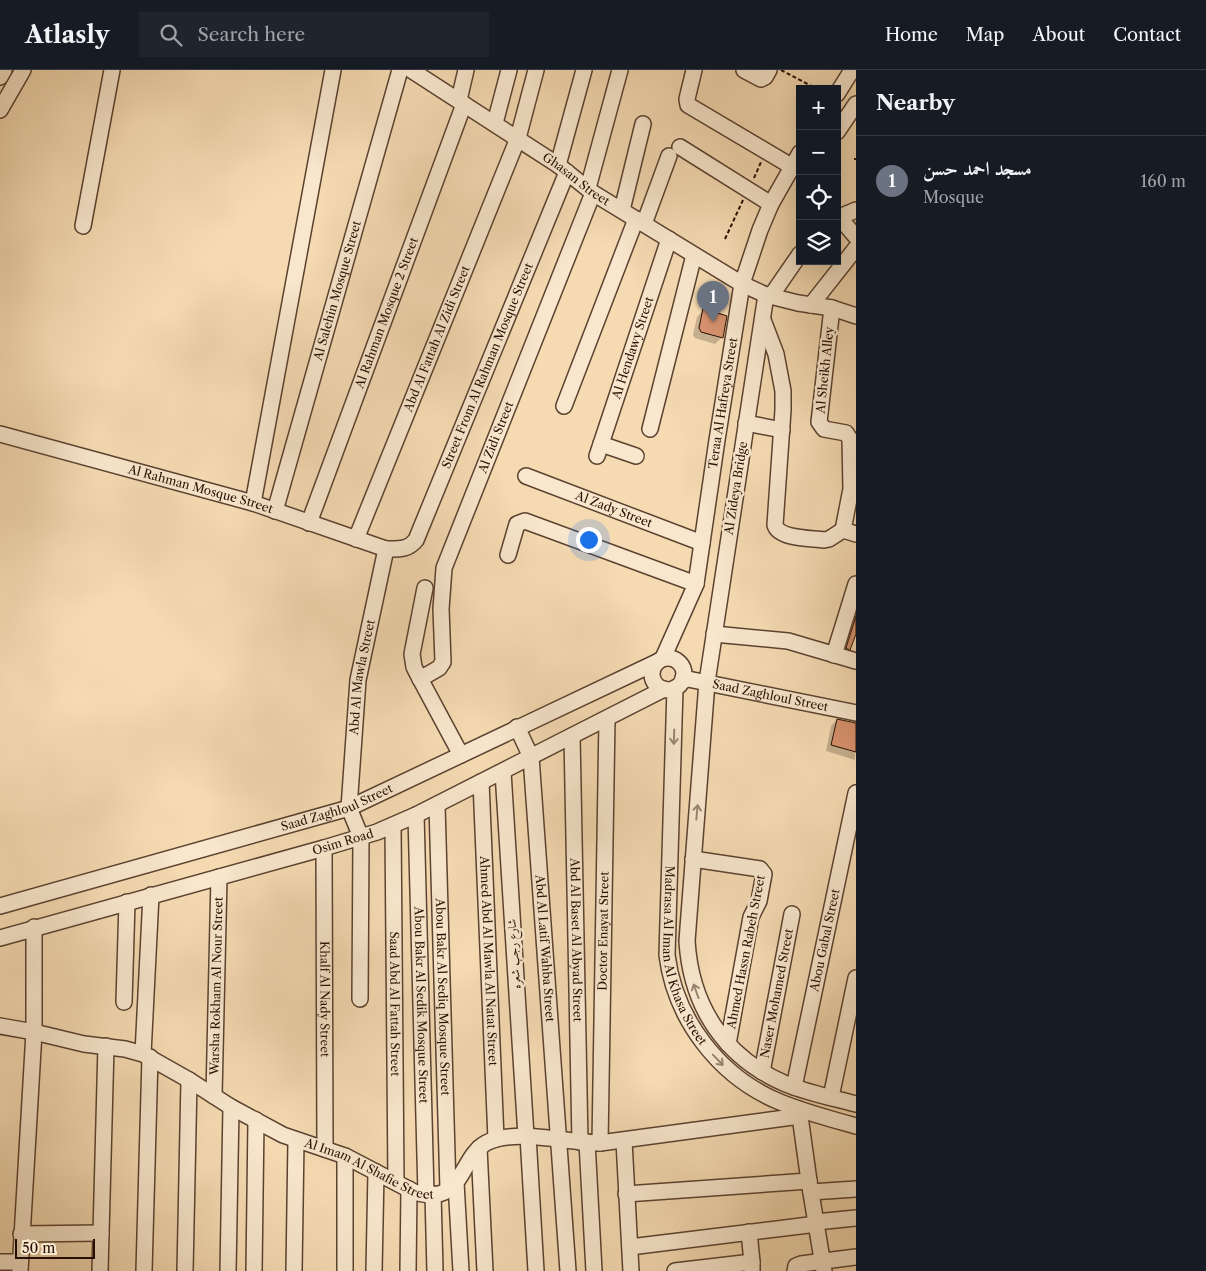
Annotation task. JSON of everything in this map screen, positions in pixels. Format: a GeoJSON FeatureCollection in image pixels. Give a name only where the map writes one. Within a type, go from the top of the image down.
{"type":"FeatureCollection","features":[{"type":"Feature","properties":{"kind":"street"},"geometry":{"type":"LineString","coordinates":[[0,77],[4,70]]}},
{"type":"Feature","properties":{"kind":"street"},"geometry":{"type":"LineString","coordinates":[[0,110],[23,70]]}},
{"type":"Feature","properties":{"kind":"street"},"geometry":{"type":"LineString","coordinates":[[83,226],[112,70]]}},
{"type":"Feature","properties":{"kind":"street"},"geometry":{"type":"LineString","coordinates":[[253,503],[333,70]]}},
{"type":"Feature","properties":{"kind":"street","name":"Al Salehin Mosque Street"},"geometry":{"type":"LineString","coordinates":[[275,511],[400,70]]}},
{"type":"Feature","properties":{"kind":"street","name":"Al Rahman Mosque 2 Street"},"geometry":{"type":"LineString","coordinates":[[309,522],[461,102],[466,70]]}},
{"type":"Feature","properties":{"kind":"street"},"geometry":{"type":"LineString","coordinates":[[495,123],[509,70]]}},
{"type":"Feature","properties":{"kind":"street","name":"Abd Al Fattah Al Zidi Street"},"geometry":{"type":"LineString","coordinates":[[356,539],[518,138],[536,70]]}},
{"type":"Feature","properties":{"kind":"street","name":"Street From Al Rahman Mosque Street"},"geometry":{"type":"LineString","coordinates":[[392,549],[405,549],[416,540],[562,169],[584,70]]}},
{"type":"Feature","properties":{"kind":"street"},"geometry":{"type":"LineString","coordinates":[[590,190],[620,70]]}},
{"type":"Feature","properties":{"kind":"street"},"geometry":{"type":"LineString","coordinates":[[694,70],[687,99],[688,105],[791,166]]}},
{"type":"Feature","properties":{"kind":"street"},"geometry":{"type":"LineString","coordinates":[[744,70],[763,79],[769,70]]}},
{"type":"Feature","properties":{"kind":"street","name":"Ghasan Street"},"geometry":{"type":"LineString","coordinates":[[416,71],[518,138],[590,190],[742,284],[769,295],[832,308],[856,316]]}},
{"type":"Feature","properties":{"kind":"street"},"geometry":{"type":"LineString","coordinates":[[841,85],[846,72]]}},
{"type":"Feature","properties":{"kind":"street"},"geometry":{"type":"LineString","coordinates":[[838,130],[856,104]]}},
{"type":"Feature","properties":{"kind":"street"},"geometry":{"type":"LineString","coordinates":[[622,210],[643,124]]}},
{"type":"Feature","properties":{"kind":"street"},"geometry":{"type":"LineString","coordinates":[[564,406],[640,221],[674,151],[771,204]]}},
{"type":"Feature","properties":{"kind":"street","name":"Teraa Al Hafreya Street"},"geometry":{"type":"LineString","coordinates":[[660,660],[696,584],[716,440],[742,284],[771,204],[796,159]]}},
{"type":"Feature","properties":{"kind":"street","name":"Al Zidi Street"},"geometry":{"type":"LineString","coordinates":[[420,679],[439,668],[443,662],[441,609],[444,568],[590,190]]}},
{"type":"Feature","properties":{"kind":"street"},"geometry":{"type":"LineString","coordinates":[[841,216],[856,210]]}},
{"type":"Feature","properties":{"kind":"street"},"geometry":{"type":"LineString","coordinates":[[841,220],[856,237]]}},
{"type":"Feature","properties":{"kind":"street","name":"Al Hendawy Street"},"geometry":{"type":"LineString","coordinates":[[636,456],[599,450],[668,239]]}},
{"type":"Feature","properties":{"kind":"street"},"geometry":{"type":"LineString","coordinates":[[811,305],[856,248]]}},
{"type":"Feature","properties":{"kind":"street"},"geometry":{"type":"LineString","coordinates":[[650,429],[694,255]]}},
{"type":"Feature","properties":{"kind":"street"},"geometry":{"type":"LineString","coordinates":[[769,295],[796,259]]}},
{"type":"Feature","properties":{"kind":"street","name":"Al Zideya Bridge"},"geometry":{"type":"LineString","coordinates":[[707,682],[762,319],[769,295]]}},
{"type":"Feature","properties":{"kind":"street","name":"Al Sheikh Alley"},"geometry":{"type":"LineString","coordinates":[[832,308],[820,422],[824,429],[846,434],[850,439],[850,532]]}},
{"type":"Feature","properties":{"kind":"street"},"geometry":{"type":"LineString","coordinates":[[762,319],[776,354],[783,391],[776,530],[784,535],[824,540],[850,532]]}},
{"type":"Feature","properties":{"kind":"street"},"geometry":{"type":"LineString","coordinates":[[746,423],[782,430]]}},
{"type":"Feature","properties":{"kind":"street","name":"Al Rahman Mosque Street"},"geometry":{"type":"LineString","coordinates":[[0,436],[253,503],[356,539],[392,549]]}},
{"type":"Feature","properties":{"kind":"street"},"geometry":{"type":"LineString","coordinates":[[716,440],[743,444]]}},
{"type":"Feature","properties":{"kind":"street","name":"Al Zady Street"},"geometry":{"type":"LineString","coordinates":[[526,476],[702,543]]}},
{"type":"Feature","properties":{"kind":"street"},"geometry":{"type":"LineString","coordinates":[[508,555],[517,524],[525,522],[696,584]]}},
{"type":"Feature","properties":{"kind":"street","name":"Abd Al Mawla Street"},"geometry":{"type":"LineString","coordinates":[[349,808],[358,680],[392,549]]}},
{"type":"Feature","properties":{"kind":"street"},"geometry":{"type":"LineString","coordinates":[[834,655],[856,584]]}},
{"type":"Feature","properties":{"kind":"street"},"geometry":{"type":"LineString","coordinates":[[424,588],[412,654],[414,667],[461,755]]}},
{"type":"Feature","properties":{"kind":"street"},"geometry":{"type":"LineString","coordinates":[[714,634],[788,641],[856,661]]}},
{"type":"Feature","properties":{"kind":"street"},"geometry":{"type":"LineString","coordinates":[[673,658],[683,668],[674,685],[658,686],[653,679],[652,670],[660,660],[673,658]]}},
{"type":"Feature","properties":{"kind":"street","name":"Saad Zaghloul Street"},"geometry":{"type":"LineString","coordinates":[[0,906],[349,808],[660,660]]}},
{"type":"Feature","properties":{"kind":"street","name":"Saad Zaghloul Street"},"geometry":{"type":"LineString","coordinates":[[674,685],[707,682],[856,714]]}},
{"type":"Feature","properties":{"kind":"street","name":"Madrasa Al Iman Al Khasa Street"},"geometry":{"type":"LineString","coordinates":[[707,682],[686,941],[690,973],[701,1004],[717,1031],[744,1059],[762,1072],[790,1085],[856,1104]]}},
{"type":"Feature","properties":{"kind":"street","name":"Madrasa Al Iman Al Khasa Street"},"geometry":{"type":"LineString","coordinates":[[674,685],[667,954],[672,984],[678,1000],[695,1032],[715,1057],[743,1082],[799,1112],[856,1126]]}},
{"type":"Feature","properties":{"kind":"street","name":"Osim Road"},"geometry":{"type":"LineString","coordinates":[[0,938],[324,848],[393,826],[674,685]]}},
{"type":"Feature","properties":{"kind":"street","name":"Doctor Enayat Street"},"geometry":{"type":"LineString","coordinates":[[589,1142],[607,719]]}},
{"type":"Feature","properties":{"kind":"street"},"geometry":{"type":"LineString","coordinates":[[517,727],[531,757]]}},
{"type":"Feature","properties":{"kind":"street","name":"Abd Al Baset Al Abyad Street"},"geometry":{"type":"LineString","coordinates":[[572,736],[589,1142]]}},
{"type":"Feature","properties":{"kind":"street","name":"Abd Al Latif Wahba Street"},"geometry":{"type":"LineString","coordinates":[[531,757],[568,1271]]}},
{"type":"Feature","properties":{"kind":"street","name":"شارع رجب شعره"},"geometry":{"type":"LineString","coordinates":[[503,772],[536,1271]]}},
{"type":"Feature","properties":{"kind":"street","name":"Ahmed Abd Al Mawla Al Natat Street"},"geometry":{"type":"LineString","coordinates":[[481,782],[496,1139]]}},
{"type":"Feature","properties":{"kind":"street","name":"Abou Gabal Street"},"geometry":{"type":"LineString","coordinates":[[779,1102],[790,1085],[856,793]]}},
{"type":"Feature","properties":{"kind":"street","name":"Abou Bakr Al Sediq Mosque Street"},"geometry":{"type":"LineString","coordinates":[[437,805],[452,1186],[460,1271]]}},
{"type":"Feature","properties":{"kind":"street"},"geometry":{"type":"LineString","coordinates":[[349,808],[361,837],[360,999]]}},
{"type":"Feature","properties":{"kind":"street","name":"Abou Bakr Al Sedik Mosque Street"},"geometry":{"type":"LineString","coordinates":[[416,815],[430,1194],[435,1271]]}},
{"type":"Feature","properties":{"kind":"street","name":"Saad Abd Al Fattah Street"},"geometry":{"type":"LineString","coordinates":[[393,826],[402,1186],[408,1271]]}},
{"type":"Feature","properties":{"kind":"street"},"geometry":{"type":"LineString","coordinates":[[671,842],[694,844]]}},
{"type":"Feature","properties":{"kind":"street","name":"Khalf Al Nady Street"},"geometry":{"type":"LineString","coordinates":[[324,848],[325,1149]]}},
{"type":"Feature","properties":{"kind":"street","name":"Ahmed Hassn Rabeh Street"},"geometry":{"type":"LineString","coordinates":[[693,859],[760,869],[764,874],[758,901],[751,917],[728,1044]]}},
{"type":"Feature","properties":{"kind":"street","name":"Warsha Rokham Al Nour Street"},"geometry":{"type":"LineString","coordinates":[[214,1096],[219,877]]}},
{"type":"Feature","properties":{"kind":"street"},"geometry":{"type":"LineString","coordinates":[[144,1271],[151,895]]}},
{"type":"Feature","properties":{"kind":"street"},"geometry":{"type":"LineString","coordinates":[[124,1002],[127,902]]}},
{"type":"Feature","properties":{"kind":"street","name":"Naser Mohamed Street"},"geometry":{"type":"LineString","coordinates":[[762,1072],[792,914]]}},
{"type":"Feature","properties":{"kind":"street"},"geometry":{"type":"LineString","coordinates":[[0,1262],[20,1267],[34,1032],[34,927]]}},
{"type":"Feature","properties":{"kind":"street"},"geometry":{"type":"LineString","coordinates":[[831,1097],[856,978]]}},
{"type":"Feature","properties":{"kind":"street","name":"Al Imam Al Shafie Street"},"geometry":{"type":"LineString","coordinates":[[0,1026],[84,1044],[125,1049],[147,1056],[231,1107],[296,1140],[345,1156],[402,1186],[430,1194],[452,1186],[479,1148],[496,1139],[527,1136],[589,1142],[624,1141],[799,1112]]}},
{"type":"Feature","properties":{"kind":"street"},"geometry":{"type":"LineString","coordinates":[[100,1271],[106,1046]]}},
{"type":"Feature","properties":{"kind":"street"},"geometry":{"type":"LineString","coordinates":[[185,1271],[188,1080]]}},
{"type":"Feature","properties":{"kind":"street"},"geometry":{"type":"LineString","coordinates":[[228,1271],[231,1107]]}},
{"type":"Feature","properties":{"kind":"street"},"geometry":{"type":"LineString","coordinates":[[799,1112],[824,1266]]}},
{"type":"Feature","properties":{"kind":"street"},"geometry":{"type":"LineString","coordinates":[[254,1271],[256,1120]]}},
{"type":"Feature","properties":{"kind":"street"},"geometry":{"type":"LineString","coordinates":[[294,1271],[296,1140]]}},
{"type":"Feature","properties":{"kind":"street"},"geometry":{"type":"LineString","coordinates":[[624,1141],[631,1271]]}},
{"type":"Feature","properties":{"kind":"street"},"geometry":{"type":"LineString","coordinates":[[589,1142],[594,1271]]}},
{"type":"Feature","properties":{"kind":"street"},"geometry":{"type":"LineString","coordinates":[[479,1148],[484,1271]]}},
{"type":"Feature","properties":{"kind":"street"},"geometry":{"type":"LineString","coordinates":[[345,1156],[345,1271]]}},
{"type":"Feature","properties":{"kind":"street"},"geometry":{"type":"LineString","coordinates":[[374,1271],[376,1172]]}},
{"type":"Feature","properties":{"kind":"street"},"geometry":{"type":"LineString","coordinates":[[626,1194],[810,1187],[856,1190]]}},
{"type":"Feature","properties":{"kind":"street"},"geometry":{"type":"LineString","coordinates":[[630,1247],[856,1218]]}},
{"type":"Feature","properties":{"kind":"street"},"geometry":{"type":"LineString","coordinates":[[676,1271],[752,1266],[749,1232]]}},
{"type":"Feature","properties":{"kind":"street"},"geometry":{"type":"LineString","coordinates":[[21,1234],[101,1233]]}},
{"type":"Feature","properties":{"kind":"street"},"geometry":{"type":"LineString","coordinates":[[795,1271],[798,1265],[824,1266],[856,1257]]}},
{"type":"Feature","properties":{"kind":"path"},"geometry":{"type":"LineString","coordinates":[[781,70],[809,85]]}},
{"type":"Feature","properties":{"kind":"building"},"geometry":{"type":"Polygon","coordinates":[[[703,308],[727,316],[723,338],[701,332],[699,328],[703,308]]]}},
{"type":"Feature","properties":{"kind":"building"},"geometry":{"type":"Polygon","coordinates":[[[856,616],[856,634],[850,650],[846,648],[856,616]]]}},
{"type":"Feature","properties":{"kind":"building"},"geometry":{"type":"Polygon","coordinates":[[[837,719],[856,723],[856,752],[831,745],[837,719]]]}},
{"type":"Feature","properties":{"kind":"place","name":"مسجد احمد حسن"},"geometry":{"type":"Point","coordinates":[713,322]}}]}
